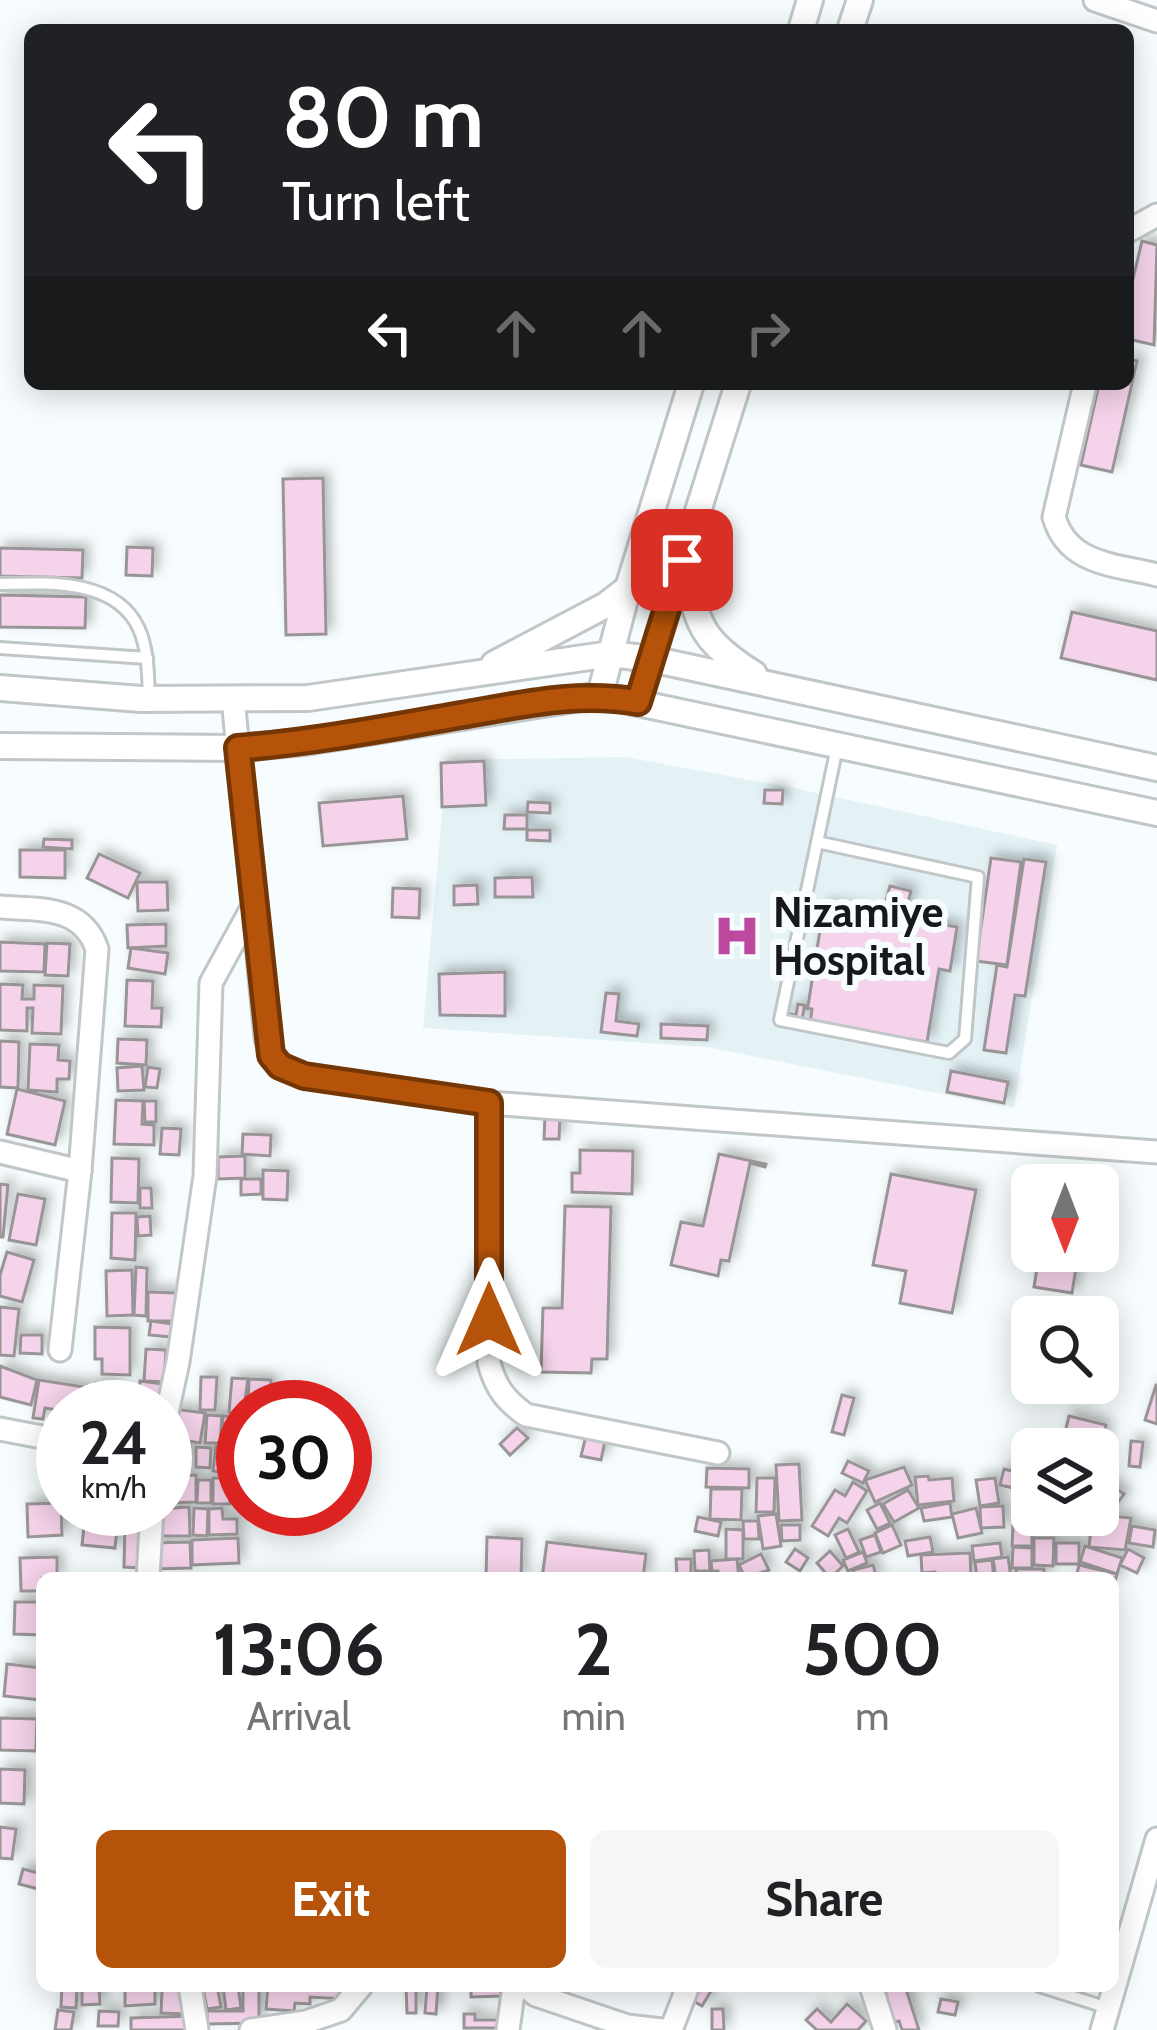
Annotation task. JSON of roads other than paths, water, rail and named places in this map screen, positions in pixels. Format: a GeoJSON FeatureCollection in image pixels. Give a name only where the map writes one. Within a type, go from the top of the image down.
{"type":"FeatureCollection","features":[{"type":"Feature","properties":{"kind":"street"},"geometry":{"type":"LineString","coordinates":[[1095,0],[1157,21]]}},
{"type":"Feature","properties":{"kind":"street"},"geometry":{"type":"LineString","coordinates":[[600,695],[689,390]]}},
{"type":"Feature","properties":{"kind":"street"},"geometry":{"type":"LineString","coordinates":[[638,702],[736,390]]}},
{"type":"Feature","properties":{"kind":"street"},"geometry":{"type":"LineString","coordinates":[[1083,390],[1054,517],[1060,537],[1087,558],[1157,575]]}},
{"type":"Feature","properties":{"kind":"street"},"geometry":{"type":"LineString","coordinates":[[682,560],[697,616],[708,637],[720,652],[771,685]]}},
{"type":"Feature","properties":{"kind":"street"},"geometry":{"type":"LineString","coordinates":[[477,673],[606,605],[628,588]]}},
{"type":"Feature","properties":{"kind":"street"},"geometry":{"type":"LineString","coordinates":[[0,688],[150,699],[308,698],[611,654],[1157,768]]}},
{"type":"Feature","properties":{"kind":"street"},"geometry":{"type":"LineString","coordinates":[[0,746],[238,748],[305,742],[600,695],[1157,813]]}},
{"type":"Feature","properties":{"kind":"street"},"geometry":{"type":"LineString","coordinates":[[233,698],[266,1038],[280,1066],[304,1076],[489,1103],[1157,1152]]}},
{"type":"Feature","properties":{"kind":"street"},"geometry":{"type":"LineString","coordinates":[[174,1380],[205,1176],[211,983],[253,905]]}},
{"type":"Feature","properties":{"kind":"street"},"geometry":{"type":"LineString","coordinates":[[0,907],[66,913],[80,920],[97,949],[60,1350]]}},
{"type":"Feature","properties":{"kind":"street"},"geometry":{"type":"LineString","coordinates":[[489,1103],[489,1363],[494,1384],[506,1401],[526,1415],[718,1453]]}},
{"type":"Feature","properties":{"kind":"street"},"geometry":{"type":"LineString","coordinates":[[0,1152],[80,1171]]}},
{"type":"Feature","properties":{"kind":"street"},"geometry":{"type":"LineString","coordinates":[[0,1429],[36,1436]]}},
{"type":"Feature","properties":{"kind":"street"},"geometry":{"type":"LineString","coordinates":[[148,1572],[150,1536]]}},
{"type":"Feature","properties":{"kind":"street"},"geometry":{"type":"LineString","coordinates":[[1119,1971],[1157,1839]]}},
{"type":"Feature","properties":{"kind":"street"},"geometry":{"type":"LineString","coordinates":[[191,1992],[197,2030]]}},
{"type":"Feature","properties":{"kind":"street"},"geometry":{"type":"LineString","coordinates":[[251,2030],[306,2022],[341,2010],[356,1992]]}},
{"type":"Feature","properties":{"kind":"street"},"geometry":{"type":"LineString","coordinates":[[508,2030],[513,1992]]}},
{"type":"Feature","properties":{"kind":"street"},"geometry":{"type":"LineString","coordinates":[[532,1992],[627,2026],[662,2030]]}},
{"type":"Feature","properties":{"kind":"street"},"geometry":{"type":"LineString","coordinates":[[671,2030],[686,1992]]}},
{"type":"Feature","properties":{"kind":"street"},"geometry":{"type":"LineString","coordinates":[[873,1992],[885,2030]]}},
{"type":"Feature","properties":{"kind":"lane"},"geometry":{"type":"LineString","coordinates":[[0,584],[88,588],[118,602],[139,628],[150,699]]}},
{"type":"Feature","properties":{"kind":"lane"},"geometry":{"type":"LineString","coordinates":[[0,648],[146,658]]}},
{"type":"Feature","properties":{"kind":"lane"},"geometry":{"type":"LineString","coordinates":[[817,842],[978,877],[964,1039],[949,1054],[780,1020],[837,744]]}},
{"type":"Feature","properties":{"kind":"lane"},"geometry":{"type":"LineString","coordinates":[[1052,1992],[1105,2019]]}},
{"type":"Feature","properties":{"kind":"place","name":"Nizamiye Hospital"},"geometry":{"type":"Point","coordinates":[737,936]}}]}
